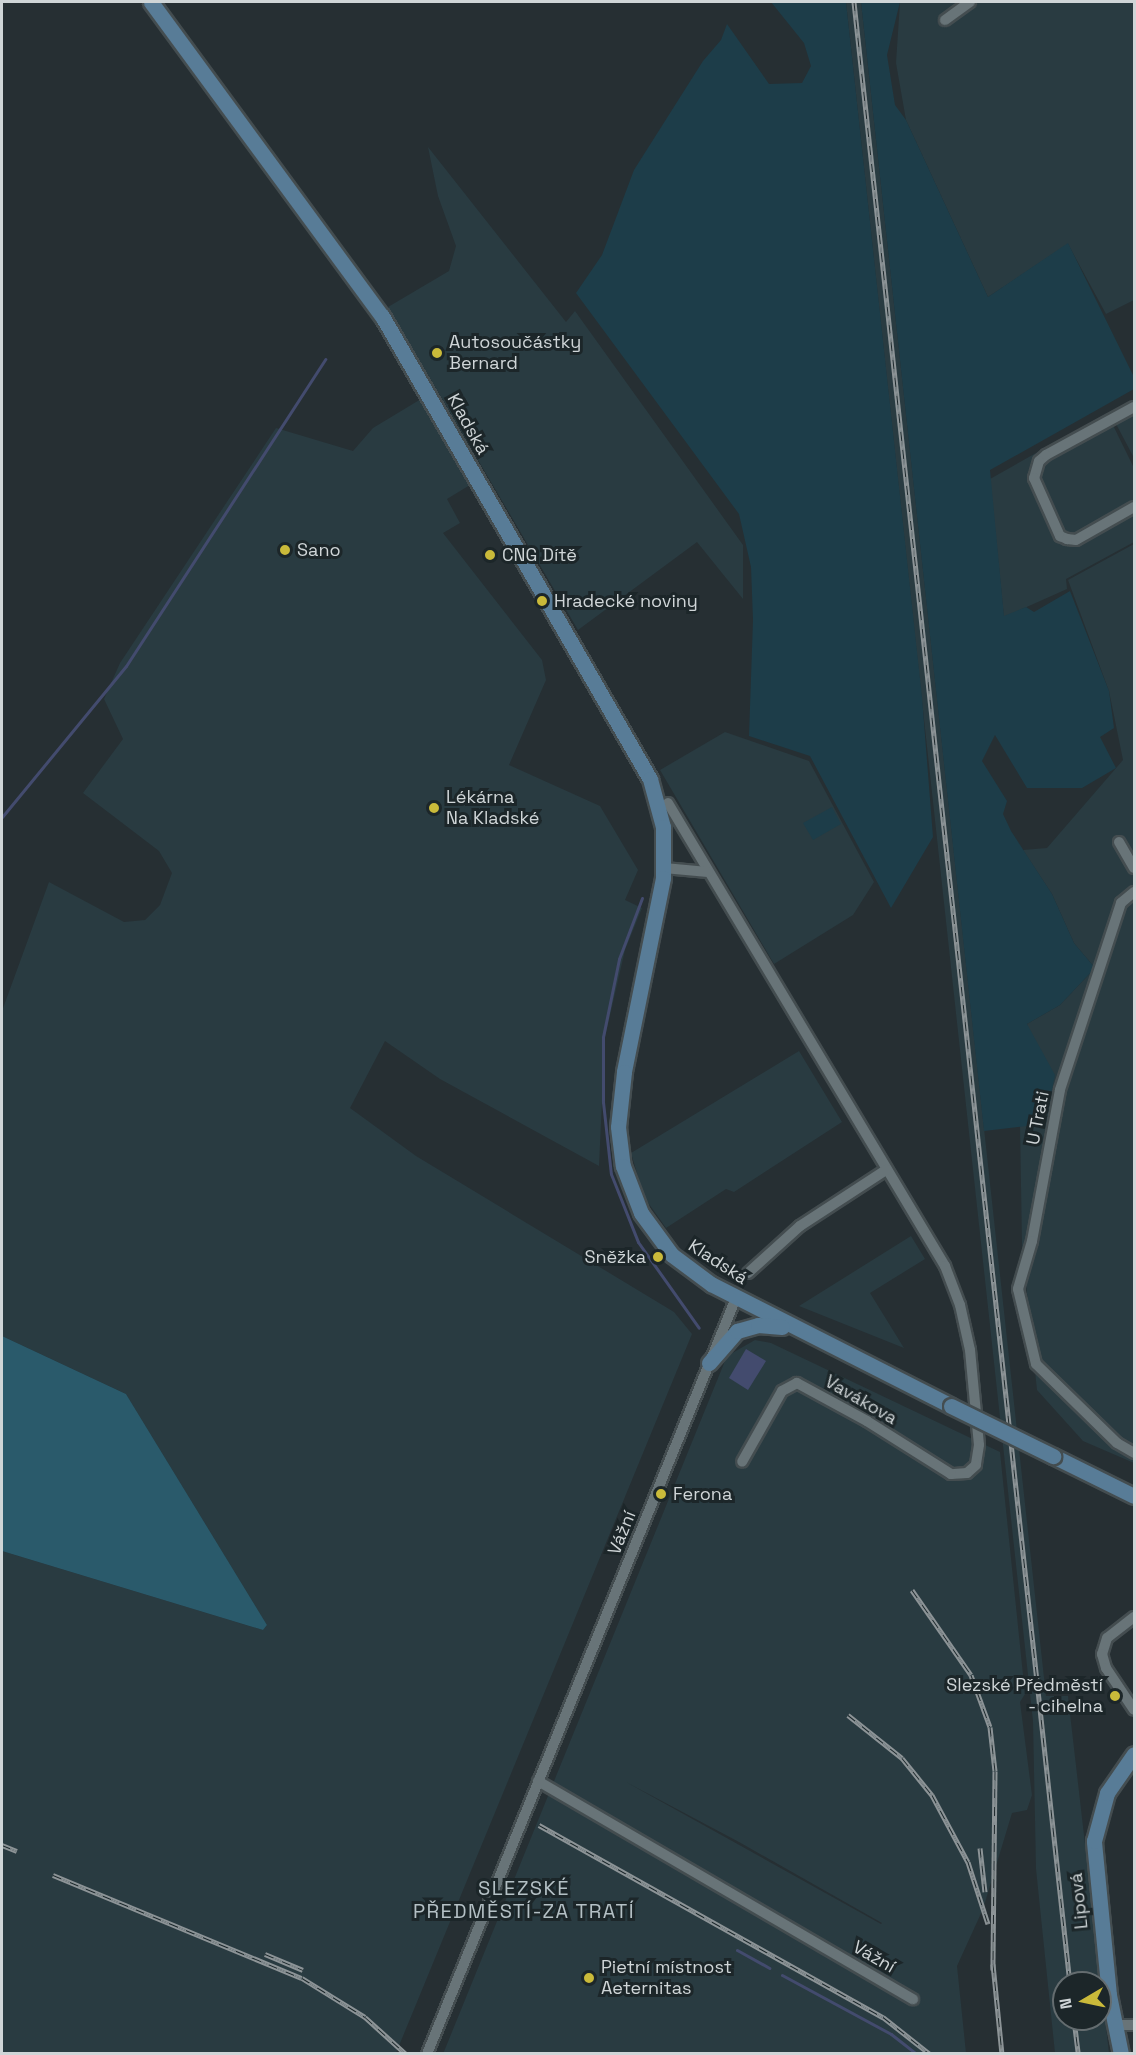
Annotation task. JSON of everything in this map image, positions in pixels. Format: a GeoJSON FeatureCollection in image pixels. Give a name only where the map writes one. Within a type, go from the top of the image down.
{"type":"FeatureCollection","features":[{"type":"Feature","properties":{"kind":"main road","name":"Kladská"},"geometry":{"type":"LineString","coordinates":[[151,2],[357,280],[415,370],[647,770],[663,827],[664,868],[621,1090],[618,1126],[623,1166],[641,1213],[666,1248],[691,1271],[736,1298],[800,1332],[1134,1496]]}},
{"type":"Feature","properties":{"kind":"main road"},"geometry":{"type":"LineString","coordinates":[[709,1363],[728,1338],[743,1328],[764,1324],[800,1332]]}},
{"type":"Feature","properties":{"kind":"main road","name":"Lipová"},"geometry":{"type":"LineString","coordinates":[[1121,2054],[1114,2025],[1094,1841],[1107,1793],[1134,1754]]}},
{"type":"Feature","properties":{"kind":"street"},"geometry":{"type":"LineString","coordinates":[[945,20],[970,2]]}},
{"type":"Feature","properties":{"kind":"street"},"geometry":{"type":"LineString","coordinates":[[1134,407],[1046,454],[1039,461],[1034,478],[1060,536],[1067,539],[1076,540],[1134,507]]}},
{"type":"Feature","properties":{"kind":"street"},"geometry":{"type":"LineString","coordinates":[[668,804],[886,1170]]}},
{"type":"Feature","properties":{"kind":"street"},"geometry":{"type":"LineString","coordinates":[[1119,842],[1134,868]]}},
{"type":"Feature","properties":{"kind":"street"},"geometry":{"type":"LineString","coordinates":[[664,868],[708,872]]}},
{"type":"Feature","properties":{"kind":"street","name":"U Trati"},"geometry":{"type":"LineString","coordinates":[[1134,892],[1121,903],[1060,1090],[1032,1241],[1018,1289],[1035,1360],[1117,1443],[1134,1453]]}},
{"type":"Feature","properties":{"kind":"street","name":"Kladská"},"geometry":{"type":"LineString","coordinates":[[748,1273],[800,1226],[886,1170]]}},
{"type":"Feature","properties":{"kind":"street","name":"Vavákova"},"geometry":{"type":"LineString","coordinates":[[742,1462],[782,1391],[797,1383],[867,1421],[951,1474],[972,1470],[979,1445],[970,1350],[960,1305],[945,1266],[886,1170]]}},
{"type":"Feature","properties":{"kind":"street","name":"Vážní"},"geometry":{"type":"LineString","coordinates":[[427,2054],[736,1298]]}},
{"type":"Feature","properties":{"kind":"street"},"geometry":{"type":"LineString","coordinates":[[1134,1617],[1107,1638],[1102,1654],[1106,1668],[1134,1710]]}},
{"type":"Feature","properties":{"kind":"street","name":"Vážní"},"geometry":{"type":"LineString","coordinates":[[538,1781],[913,1999]]}},
{"type":"Feature","properties":{"kind":"street"},"geometry":{"type":"LineString","coordinates":[[1114,2025],[1134,2025]]}},
{"type":"Feature","properties":{"kind":"shaded area"},"geometry":{"type":"Polygon","coordinates":[[[771,2],[846,2],[922,697],[933,837],[891,908],[810,756],[749,736],[753,620],[751,567],[739,514],[576,293],[602,255],[634,170],[703,61],[721,40],[727,24],[769,84],[802,83],[811,66],[804,43],[771,2]]]}},
{"type":"Feature","properties":{"kind":"shaded area"},"geometry":{"type":"Polygon","coordinates":[[[846,2],[861,2],[1046,1696],[1068,1696],[1100,1971],[1052,1971],[1052,2024],[1036,1869],[1033,1721],[846,2]]]}},
{"type":"Feature","properties":{"kind":"shaded area"},"geometry":{"type":"Polygon","coordinates":[[[861,2],[900,2],[887,55],[895,105],[906,120],[988,297],[1068,243],[1134,377],[1134,389],[990,470],[1004,616],[1026,607],[1034,612],[1070,591],[1109,691],[1114,728],[1100,737],[1116,768],[1082,788],[1027,788],[995,735],[982,761],[1007,801],[1003,814],[1011,831],[1052,894],[1074,943],[1095,968],[1060,1005],[1027,1024],[1055,1075],[1047,1113],[1035,1125],[984,1131],[861,2]]]}},
{"type":"Feature","properties":{"kind":"shaded area"},"geometry":{"type":"Polygon","coordinates":[[[900,2],[1134,2],[1134,300],[1106,314],[1068,244],[988,297],[906,120],[896,63],[900,2]]]}},
{"type":"Feature","properties":{"kind":"shaded area"},"geometry":{"type":"Polygon","coordinates":[[[428,147],[566,322],[575,311],[743,545],[743,599],[697,542],[578,630],[388,307],[449,271],[456,246],[438,196],[428,147]]]}},
{"type":"Feature","properties":{"kind":"shaded area"},"geometry":{"type":"Polygon","coordinates":[[[421,399],[470,485],[447,499],[460,523],[443,533],[542,660],[546,680],[509,765],[600,806],[638,870],[625,900],[642,908],[625,950],[605,1037],[599,1166],[440,1079],[385,1041],[350,1108],[416,1156],[674,1312],[692,1334],[396,2053],[2,2053],[2,1551],[263,1630],[267,1625],[126,1394],[2,1336],[2,1011],[49,882],[124,922],[145,920],[160,905],[172,873],[159,851],[83,793],[123,739],[104,699],[120,663],[276,428],[353,451],[373,428],[421,399]]]}},
{"type":"Feature","properties":{"kind":"shaded area"},"geometry":{"type":"Polygon","coordinates":[[[1134,412],[1134,458],[1115,422],[1134,412]]]}},
{"type":"Feature","properties":{"kind":"shaded area"},"geometry":{"type":"Polygon","coordinates":[[[1107,413],[1134,468],[1134,542],[1066,579],[1067,589],[1004,617],[990,479],[1107,413]]]}},
{"type":"Feature","properties":{"kind":"shaded area"},"geometry":{"type":"Polygon","coordinates":[[[1134,544],[1134,1463],[1083,1441],[1037,1390],[1022,1245],[1020,1125],[1035,1125],[1047,1113],[1049,1101],[1027,1024],[1060,1005],[1095,968],[1074,943],[1052,894],[1023,850],[1047,848],[1123,760],[1109,691],[1068,580],[1134,544]]]}},
{"type":"Feature","properties":{"kind":"shaded area"},"geometry":{"type":"Polygon","coordinates":[[[725,732],[809,761],[874,882],[853,915],[774,964],[660,770],[725,732]]]}},
{"type":"Feature","properties":{"kind":"shaded area"},"geometry":{"type":"Polygon","coordinates":[[[832,807],[841,824],[813,840],[803,823],[832,807]]]}},
{"type":"Feature","properties":{"kind":"shaded area"},"geometry":{"type":"Polygon","coordinates":[[[799,1051],[842,1122],[734,1192],[726,1189],[666,1228],[644,1197],[631,1153],[799,1051]]]}},
{"type":"Feature","properties":{"kind":"shaded area"},"geometry":{"type":"Polygon","coordinates":[[[911,1236],[925,1259],[870,1293],[904,1348],[799,1306],[911,1236]]]}},
{"type":"Feature","properties":{"kind":"shaded area"},"geometry":{"type":"Polygon","coordinates":[[[2,1336],[126,1394],[267,1625],[263,1630],[2,1551],[2,1336]]]}},
{"type":"Feature","properties":{"kind":"shaded area"},"geometry":{"type":"Polygon","coordinates":[[[755,1340],[771,1343],[1000,1452],[1025,1694],[1020,1702],[1032,1795],[1027,1810],[1012,1813],[983,1909],[957,1966],[966,2053],[443,2054],[727,1356],[755,1340]],[[626,1782],[882,1923],[739,1842],[626,1782]]]}},
{"type":"Feature","properties":{"kind":"shaded area"},"geometry":{"type":"Polygon","coordinates":[[[746,1349],[766,1361],[748,1390],[729,1378],[746,1349]]]}},
{"type":"Feature","properties":{"kind":"shaded area"},"geometry":{"type":"Polygon","coordinates":[[[1053,2031],[1106,2031],[1109,2053],[1055,2053],[1053,2031]]]}},
{"type":"Feature","properties":{"kind":"waterway"},"geometry":{"type":"LineString","coordinates":[[2,817],[126,666],[325,359]]}},
{"type":"Feature","properties":{"kind":"waterway"},"geometry":{"type":"LineString","coordinates":[[642,898],[619,959],[603,1037],[603,1102],[611,1174],[638,1242],[699,1328]]}},
{"type":"Feature","properties":{"kind":"waterway"},"geometry":{"type":"LineString","coordinates":[[737,1950],[769,1968]]}},
{"type":"Feature","properties":{"kind":"waterway"},"geometry":{"type":"LineString","coordinates":[[782,1975],[891,2034],[917,2054]]}},
{"type":"Feature","properties":{"kind":"railway"},"geometry":{"type":"LineString","coordinates":[[854,2],[1069,1971]]}},
{"type":"Feature","properties":{"kind":"railway"},"geometry":{"type":"LineString","coordinates":[[912,1590],[971,1675],[990,1727],[995,1771],[993,1970]]}},
{"type":"Feature","properties":{"kind":"railway"},"geometry":{"type":"LineString","coordinates":[[848,1715],[902,1758],[932,1795],[968,1862],[988,1924]]}},
{"type":"Feature","properties":{"kind":"railway"},"geometry":{"type":"LineString","coordinates":[[539,1825],[883,2017],[930,2054]]}},
{"type":"Feature","properties":{"kind":"railway"},"geometry":{"type":"LineString","coordinates":[[2,1845],[17,1851]]}},
{"type":"Feature","properties":{"kind":"railway"},"geometry":{"type":"LineString","coordinates":[[980,1848],[985,1892]]}},
{"type":"Feature","properties":{"kind":"railway"},"geometry":{"type":"LineString","coordinates":[[53,1875],[302,1978],[365,2017],[406,2054]]}},
{"type":"Feature","properties":{"kind":"railway"},"geometry":{"type":"LineString","coordinates":[[265,1954],[303,1970]]}},
{"type":"Feature","properties":{"kind":"railway"},"geometry":{"type":"LineString","coordinates":[[993,1964],[1002,2054]]}},
{"type":"Feature","properties":{"kind":"railway"},"geometry":{"type":"LineString","coordinates":[[1075,2031],[1078,2054]]}},
{"type":"Feature","properties":{"kind":"place","name":"Autosoučástky Bernard"},"geometry":{"type":"Point","coordinates":[437,353]}},
{"type":"Feature","properties":{"kind":"place","name":"Sano"},"geometry":{"type":"Point","coordinates":[285,550]}},
{"type":"Feature","properties":{"kind":"place","name":"CNG Dítě"},"geometry":{"type":"Point","coordinates":[490,555]}},
{"type":"Feature","properties":{"kind":"place","name":"Hradecké noviny"},"geometry":{"type":"Point","coordinates":[542,601]}},
{"type":"Feature","properties":{"kind":"place","name":"Lékárna Na Kladské"},"geometry":{"type":"Point","coordinates":[434,808]}},
{"type":"Feature","properties":{"kind":"place","name":"Sněžka"},"geometry":{"type":"Point","coordinates":[658,1257]}},
{"type":"Feature","properties":{"kind":"place","name":"Ferona"},"geometry":{"type":"Point","coordinates":[661,1494]}},
{"type":"Feature","properties":{"kind":"place","name":"Slezské Předměstí - cihelna"},"geometry":{"type":"Point","coordinates":[1115,1696]}},
{"type":"Feature","properties":{"kind":"place","name":"Pietní místnost Aeternitas"},"geometry":{"type":"Point","coordinates":[589,1978]}},
{"type":"Feature","properties":{"kind":"district","name":"SLEZSKÉ PŘEDMĚSTÍ-ZA TRATÍ"},"geometry":{"type":"Point","coordinates":[524,1900]}}]}
